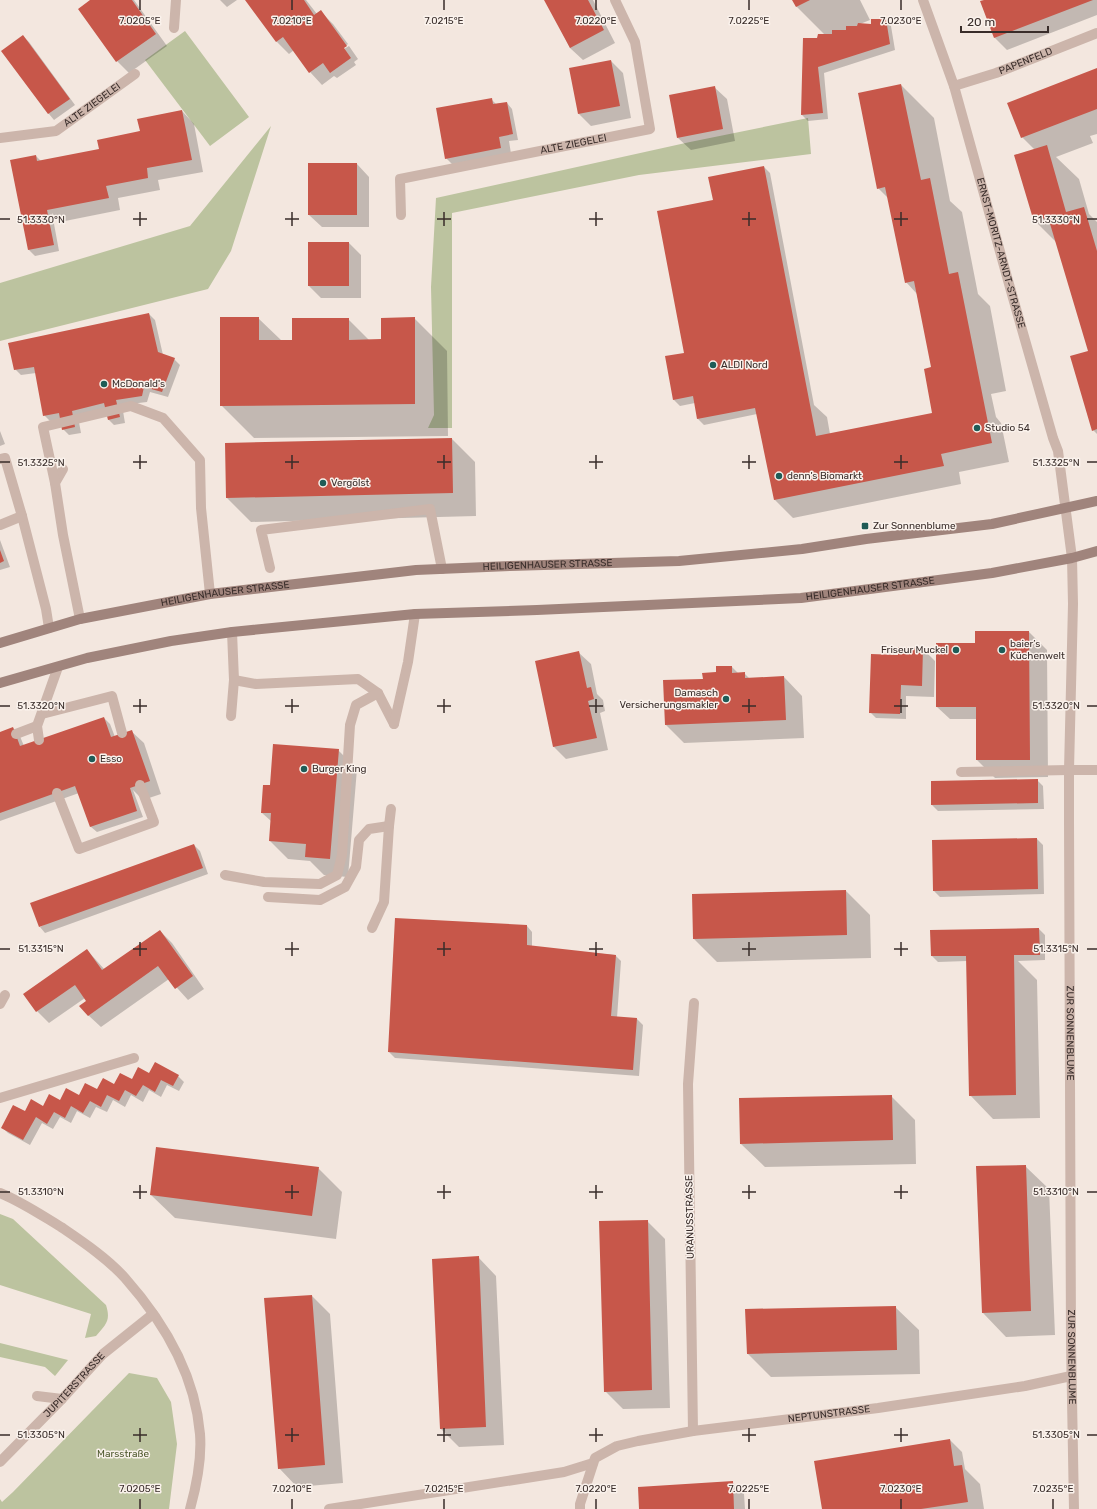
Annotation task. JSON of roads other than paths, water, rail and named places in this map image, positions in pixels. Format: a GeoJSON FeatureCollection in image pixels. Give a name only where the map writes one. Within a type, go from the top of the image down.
{"type":"FeatureCollection","features":[{"type":"Feature","properties":{"kind":"main road","name":"HEILIGENHAUSER STRASSE"},"geometry":{"type":"LineString","coordinates":[[0,643],[80,620],[210,594],[416,570],[686,560],[802,549],[866,539],[992,524],[1097,501]]}},
{"type":"Feature","properties":{"kind":"main road","name":"HEILIGENHAUSER STRASSE"},"geometry":{"type":"LineString","coordinates":[[0,683],[87,658],[171,641],[232,632],[415,614],[801,598],[986,574],[1072,558],[1097,551]]}},
{"type":"Feature","properties":{"kind":"street"},"geometry":{"type":"LineString","coordinates":[[174,28],[176,0]]}},
{"type":"Feature","properties":{"kind":"street","name":"ALTE ZIEGELEI"},"geometry":{"type":"LineString","coordinates":[[400,215],[400,180],[650,129],[635,42],[615,0]]}},
{"type":"Feature","properties":{"kind":"street","name":"ERNST-MORITZ-ARNDT-STRASSE"},"geometry":{"type":"LineString","coordinates":[[923,0],[954,86],[1008,284],[1058,451],[1072,558]]}},
{"type":"Feature","properties":{"kind":"street","name":"PAPENFELD"},"geometry":{"type":"LineString","coordinates":[[954,86],[996,73],[1097,33]]}},
{"type":"Feature","properties":{"kind":"street","name":"ALTE ZIEGELEI"},"geometry":{"type":"LineString","coordinates":[[0,138],[56,131],[135,74]]}},
{"type":"Feature","properties":{"kind":"street"},"geometry":{"type":"LineString","coordinates":[[80,620],[63,535],[55,483],[43,427],[131,406],[163,418],[200,460],[201,508],[210,594]]}},
{"type":"Feature","properties":{"kind":"street"},"geometry":{"type":"LineString","coordinates":[[0,459],[5,458],[22,516],[46,609],[49,628]]}},
{"type":"Feature","properties":{"kind":"street"},"geometry":{"type":"LineString","coordinates":[[55,483],[63,469]]}},
{"type":"Feature","properties":{"kind":"street"},"geometry":{"type":"LineString","coordinates":[[270,568],[261,530],[430,509],[442,569]]}},
{"type":"Feature","properties":{"kind":"street"},"geometry":{"type":"LineString","coordinates":[[0,525],[22,516]]}},
{"type":"Feature","properties":{"kind":"street","name":"ZUR SONNENBLUME"},"geometry":{"type":"LineString","coordinates":[[1072,558],[1073,604],[1068,770],[1071,1376],[1074,1509]]}},
{"type":"Feature","properties":{"kind":"street"},"geometry":{"type":"LineString","coordinates":[[234,680],[256,684],[358,679],[378,693],[394,724],[408,662],[415,614]]}},
{"type":"Feature","properties":{"kind":"street"},"geometry":{"type":"LineString","coordinates":[[231,716],[234,680],[232,632]]}},
{"type":"Feature","properties":{"kind":"street"},"geometry":{"type":"LineString","coordinates":[[39,740],[37,726],[58,667]]}},
{"type":"Feature","properties":{"kind":"street"},"geometry":{"type":"LineString","coordinates":[[225,875],[264,882],[320,884],[337,875],[342,855],[350,725],[356,705],[378,693]]}},
{"type":"Feature","properties":{"kind":"street"},"geometry":{"type":"LineString","coordinates":[[42,714],[112,696],[122,733]]}},
{"type":"Feature","properties":{"kind":"street"},"geometry":{"type":"LineString","coordinates":[[16,734],[37,726]]}},
{"type":"Feature","properties":{"kind":"street"},"geometry":{"type":"LineString","coordinates":[[961,772],[1097,770]]}},
{"type":"Feature","properties":{"kind":"street"},"geometry":{"type":"LineString","coordinates":[[57,793],[79,848],[154,822],[140,785]]}},
{"type":"Feature","properties":{"kind":"street"},"geometry":{"type":"LineString","coordinates":[[372,928],[384,902],[391,809]]}},
{"type":"Feature","properties":{"kind":"street"},"geometry":{"type":"LineString","coordinates":[[268,897],[320,900],[345,887],[356,868],[359,840],[369,829],[389,826]]}},
{"type":"Feature","properties":{"kind":"street","name":"URANUSSTRASSE"},"geometry":{"type":"LineString","coordinates":[[693,1432],[688,1084],[694,1003]]}},
{"type":"Feature","properties":{"kind":"street"},"geometry":{"type":"LineString","coordinates":[[0,1098],[134,1058]]}},
{"type":"Feature","properties":{"kind":"street"},"geometry":{"type":"LineString","coordinates":[[0,1193],[14,1199],[38,1213],[89,1246],[124,1277],[168,1335],[190,1382],[200,1434],[200,1460],[197,1484],[190,1509]]}},
{"type":"Feature","properties":{"kind":"street","name":"JUPITERSTRASSE"},"geometry":{"type":"LineString","coordinates":[[0,1462],[62,1399],[103,1354],[153,1314]]}},
{"type":"Feature","properties":{"kind":"street","name":"NEPTUNSTRASSE"},"geometry":{"type":"LineString","coordinates":[[329,1509],[564,1472],[593,1463],[595,1458],[616,1446],[638,1441],[693,1432],[1002,1390],[1071,1376]]}},
{"type":"Feature","properties":{"kind":"street"},"geometry":{"type":"LineString","coordinates":[[37,1396],[62,1399]]}},
{"type":"Feature","properties":{"kind":"street"},"geometry":{"type":"LineString","coordinates":[[580,1506],[593,1463]]}},
{"type":"Feature","properties":{"kind":"place","name":"ALDI Nord"},"geometry":{"type":"Point","coordinates":[713,365]}},
{"type":"Feature","properties":{"kind":"place","name":"McDonald's"},"geometry":{"type":"Point","coordinates":[104,384]}},
{"type":"Feature","properties":{"kind":"place","name":"Studio 54"},"geometry":{"type":"Point","coordinates":[977,428]}},
{"type":"Feature","properties":{"kind":"place","name":"denn's Biomarkt"},"geometry":{"type":"Point","coordinates":[779,476]}},
{"type":"Feature","properties":{"kind":"place","name":"Vergölst"},"geometry":{"type":"Point","coordinates":[323,483]}},
{"type":"Feature","properties":{"kind":"place","name":"Zur Sonnenblume"},"geometry":{"type":"Point","coordinates":[865,526]}},
{"type":"Feature","properties":{"kind":"place","name":"Friseur Muckel"},"geometry":{"type":"Point","coordinates":[956,650]}},
{"type":"Feature","properties":{"kind":"place","name":"baier’s Küchenwelt"},"geometry":{"type":"Point","coordinates":[1002,650]}},
{"type":"Feature","properties":{"kind":"place","name":"Damasch Versicherungsmakler"},"geometry":{"type":"Point","coordinates":[726,699]}},
{"type":"Feature","properties":{"kind":"place","name":"Esso"},"geometry":{"type":"Point","coordinates":[92,759]}},
{"type":"Feature","properties":{"kind":"place","name":"Burger King"},"geometry":{"type":"Point","coordinates":[304,769]}},
{"type":"Feature","properties":{"kind":"park label","name":"Marsstraße"},"geometry":{"type":"Point","coordinates":[123,1454]}}]}
